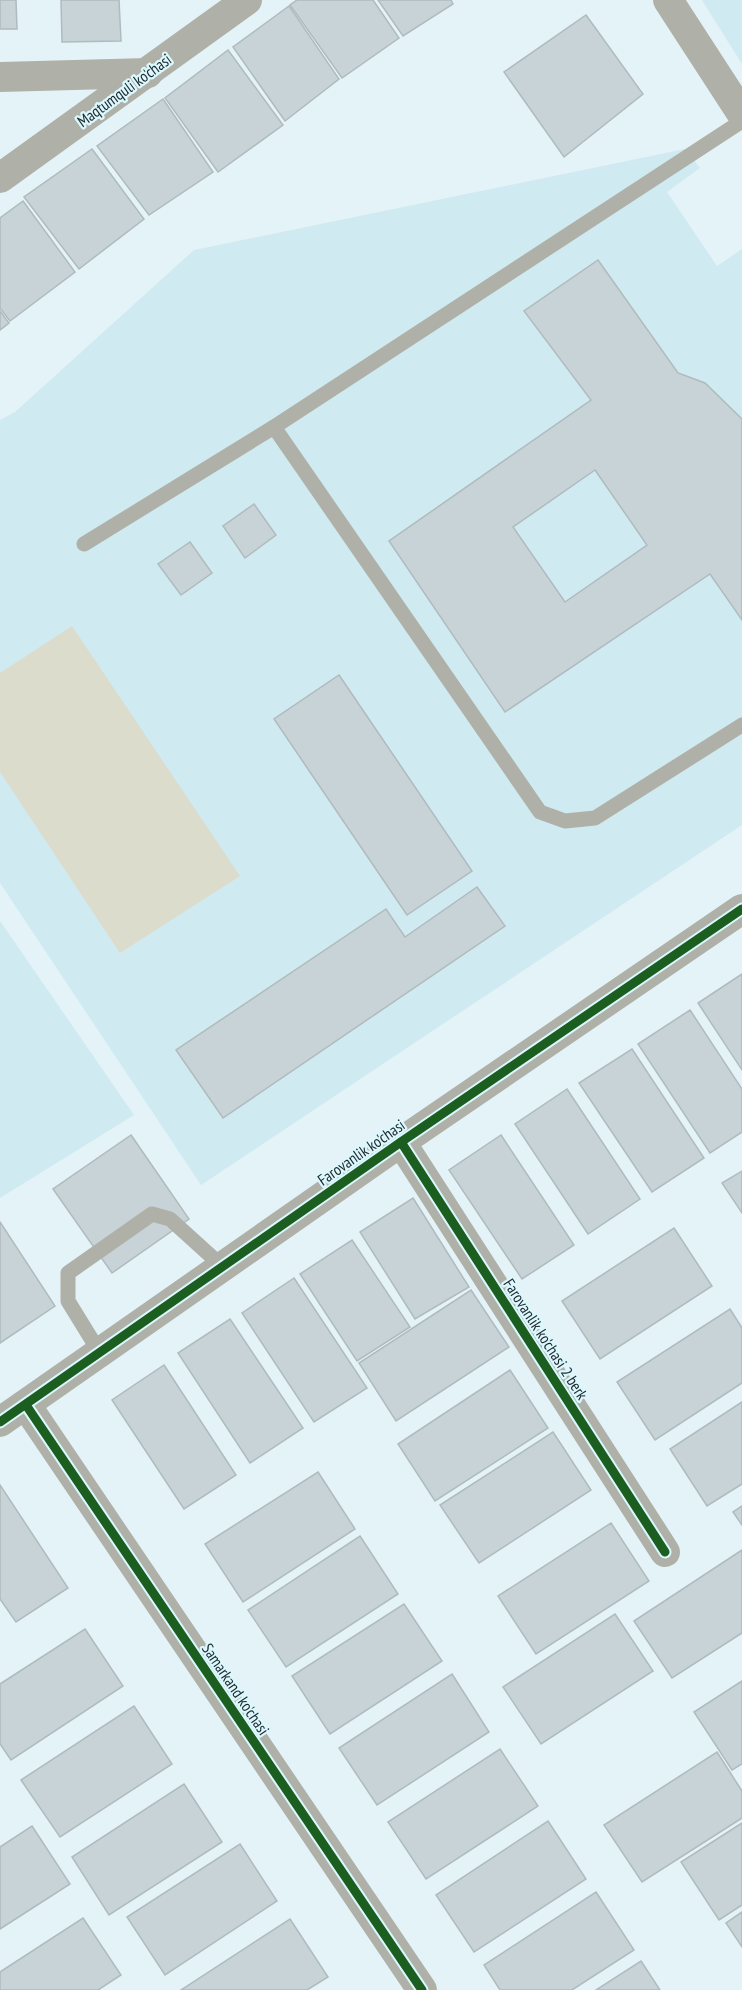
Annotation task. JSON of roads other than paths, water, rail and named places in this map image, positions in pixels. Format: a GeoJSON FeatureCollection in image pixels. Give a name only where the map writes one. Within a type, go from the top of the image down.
{"type":"FeatureCollection","features":[{"type":"Feature","properties":{"kind":"street","name":"Maqtumquli ko'chasi"},"geometry":{"type":"LineString","coordinates":[[0,178],[247,0]]}},
{"type":"Feature","properties":{"kind":"street"},"geometry":{"type":"LineString","coordinates":[[668,0],[742,114]]}},
{"type":"Feature","properties":{"kind":"street"},"geometry":{"type":"LineString","coordinates":[[0,77],[148,73]]}},
{"type":"Feature","properties":{"kind":"street","name":"Farovanlik ko'chasi"},"geometry":{"type":"LineString","coordinates":[[0,1422],[401,1142],[741,914]]}},
{"type":"Feature","properties":{"kind":"street","name":"Farovanlik ko'chasi 2 berk"},"geometry":{"type":"LineString","coordinates":[[401,1142],[665,1552]]}},
{"type":"Feature","properties":{"kind":"street","name":"Samarkand ko'chasi"},"geometry":{"type":"LineString","coordinates":[[26,1405],[422,1990]]}},
{"type":"Feature","properties":{"kind":"lane"},"geometry":{"type":"LineString","coordinates":[[84,544],[274,427],[742,121]]}},
{"type":"Feature","properties":{"kind":"lane"},"geometry":{"type":"LineString","coordinates":[[274,427],[540,812],[565,821],[595,818],[742,725]]}},
{"type":"Feature","properties":{"kind":"lane"},"geometry":{"type":"LineString","coordinates":[[100,1353],[68,1301],[68,1273],[152,1214],[170,1219],[223,1267]]}}]}
